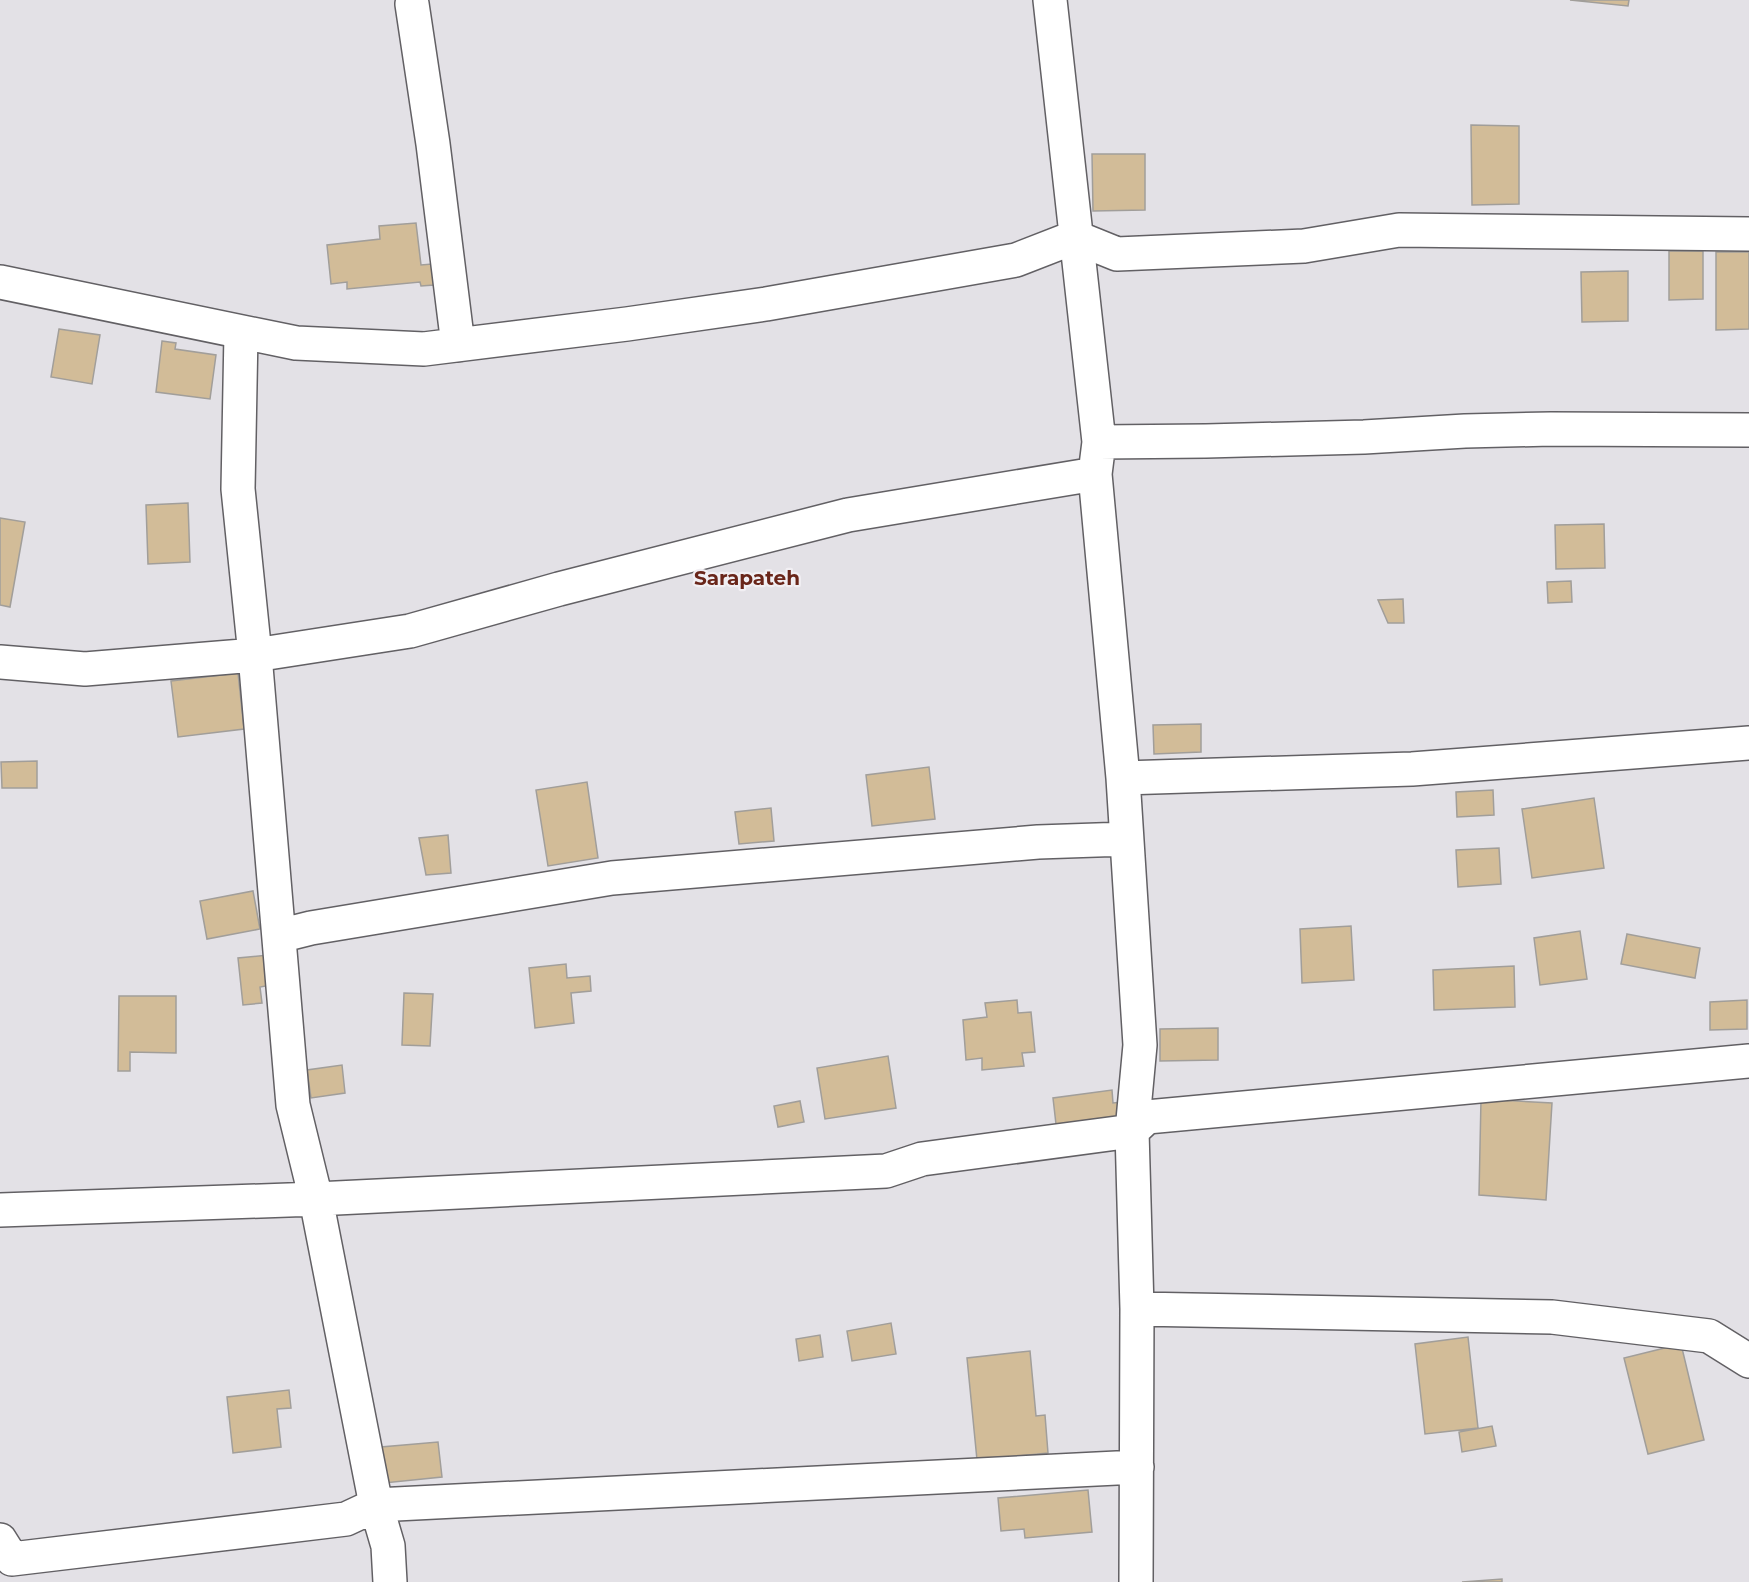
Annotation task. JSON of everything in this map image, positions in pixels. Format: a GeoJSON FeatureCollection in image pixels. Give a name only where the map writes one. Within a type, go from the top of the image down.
{"type":"FeatureCollection","features":[{"type":"Feature","properties":{"kind":"street"},"geometry":{"type":"LineString","coordinates":[[1050,0],[1099,442],[1095,474],[1123,778],[1140,1045],[1132,1131],[1137,1309],[1136,1582]]}},
{"type":"Feature","properties":{"kind":"street"},"geometry":{"type":"LineString","coordinates":[[412,4],[433,144],[458,345]]}},
{"type":"Feature","properties":{"kind":"street"},"geometry":{"type":"LineString","coordinates":[[0,282],[296,343],[424,349],[766,304],[1016,260],[1075,237],[1117,254],[1304,246],[1399,230],[1749,234]]}},
{"type":"Feature","properties":{"kind":"street"},"geometry":{"type":"LineString","coordinates":[[241,333],[238,489],[255,655],[293,1105],[316,1199],[376,1505],[387,1546],[390,1582]]}},
{"type":"Feature","properties":{"kind":"street"},"geometry":{"type":"LineString","coordinates":[[1099,442],[1364,437],[1551,429],[1749,430]]}},
{"type":"Feature","properties":{"kind":"street"},"geometry":{"type":"LineString","coordinates":[[0,663],[86,669],[255,655],[410,631],[559,589],[848,515],[1095,474]]}},
{"type":"Feature","properties":{"kind":"street"},"geometry":{"type":"LineString","coordinates":[[1123,778],[1412,769],[1749,744]]}},
{"type":"Feature","properties":{"kind":"street"},"geometry":{"type":"LineString","coordinates":[[279,936],[322,926],[612,878],[1038,842],[1126,839]]}},
{"type":"Feature","properties":{"kind":"street"},"geometry":{"type":"LineString","coordinates":[[0,1210],[316,1199],[886,1171],[922,1159],[1132,1131],[1147,1117],[1749,1061]]}},
{"type":"Feature","properties":{"kind":"street"},"geometry":{"type":"LineString","coordinates":[[1137,1309],[1552,1317],[1709,1336],[1749,1361]]}},
{"type":"Feature","properties":{"kind":"street"},"geometry":{"type":"LineString","coordinates":[[9,1560],[346,1519],[376,1505],[1137,1467]]}},
{"type":"Feature","properties":{"kind":"building"},"geometry":{"type":"Polygon","coordinates":[[[1570,0],[1629,0],[1628,6],[1570,0]]]}},
{"type":"Feature","properties":{"kind":"building"},"geometry":{"type":"Polygon","coordinates":[[[1471,125],[1519,126],[1519,204],[1472,205],[1471,125]]]}},
{"type":"Feature","properties":{"kind":"building"},"geometry":{"type":"Polygon","coordinates":[[[1092,154],[1145,154],[1145,210],[1093,211],[1092,154]]]}},
{"type":"Feature","properties":{"kind":"building"},"geometry":{"type":"Polygon","coordinates":[[[416,223],[421,265],[432,264],[434,285],[421,286],[420,282],[347,289],[347,282],[331,284],[327,245],[380,239],[379,226],[416,223]]]}},
{"type":"Feature","properties":{"kind":"building"},"geometry":{"type":"Polygon","coordinates":[[[1669,251],[1703,251],[1703,299],[1669,300],[1669,251]]]}},
{"type":"Feature","properties":{"kind":"building"},"geometry":{"type":"Polygon","coordinates":[[[1716,252],[1749,252],[1749,329],[1716,330],[1716,252]]]}},
{"type":"Feature","properties":{"kind":"building"},"geometry":{"type":"Polygon","coordinates":[[[1628,271],[1628,321],[1582,322],[1581,272],[1628,271]]]}},
{"type":"Feature","properties":{"kind":"building"},"geometry":{"type":"Polygon","coordinates":[[[59,329],[100,335],[92,384],[51,377],[59,329]]]}},
{"type":"Feature","properties":{"kind":"building"},"geometry":{"type":"Polygon","coordinates":[[[162,341],[176,343],[175,349],[216,355],[210,399],[156,392],[162,341]]]}},
{"type":"Feature","properties":{"kind":"building"},"geometry":{"type":"Polygon","coordinates":[[[188,503],[190,562],[148,564],[146,505],[188,503]]]}},
{"type":"Feature","properties":{"kind":"building"},"geometry":{"type":"Polygon","coordinates":[[[0,518],[25,522],[10,607],[0,605],[0,518]]]}},
{"type":"Feature","properties":{"kind":"building"},"geometry":{"type":"Polygon","coordinates":[[[1604,524],[1605,568],[1556,569],[1555,525],[1604,524]]]}},
{"type":"Feature","properties":{"kind":"building"},"geometry":{"type":"Polygon","coordinates":[[[1571,581],[1572,602],[1548,603],[1547,582],[1571,581]]]}},
{"type":"Feature","properties":{"kind":"building"},"geometry":{"type":"Polygon","coordinates":[[[1403,599],[1404,623],[1388,623],[1378,600],[1403,599]]]}},
{"type":"Feature","properties":{"kind":"building"},"geometry":{"type":"Polygon","coordinates":[[[238,673],[244,729],[178,737],[171,681],[238,673]]]}},
{"type":"Feature","properties":{"kind":"building"},"geometry":{"type":"Polygon","coordinates":[[[1201,724],[1201,752],[1154,754],[1153,725],[1201,724]]]}},
{"type":"Feature","properties":{"kind":"building"},"geometry":{"type":"Polygon","coordinates":[[[37,761],[37,788],[2,788],[1,762],[37,761]]]}},
{"type":"Feature","properties":{"kind":"building"},"geometry":{"type":"Polygon","coordinates":[[[929,767],[935,819],[872,826],[866,775],[929,767]]]}},
{"type":"Feature","properties":{"kind":"building"},"geometry":{"type":"Polygon","coordinates":[[[587,782],[598,858],[548,866],[536,790],[587,782]]]}},
{"type":"Feature","properties":{"kind":"building"},"geometry":{"type":"Polygon","coordinates":[[[1493,790],[1494,815],[1457,817],[1456,792],[1493,790]]]}},
{"type":"Feature","properties":{"kind":"building"},"geometry":{"type":"Polygon","coordinates":[[[1594,798],[1604,868],[1532,878],[1522,809],[1594,798]]]}},
{"type":"Feature","properties":{"kind":"building"},"geometry":{"type":"Polygon","coordinates":[[[771,808],[774,841],[739,844],[735,812],[771,808]]]}},
{"type":"Feature","properties":{"kind":"building"},"geometry":{"type":"Polygon","coordinates":[[[448,835],[451,873],[426,875],[419,838],[448,835]]]}},
{"type":"Feature","properties":{"kind":"building"},"geometry":{"type":"Polygon","coordinates":[[[1499,848],[1501,884],[1458,887],[1456,850],[1499,848]]]}},
{"type":"Feature","properties":{"kind":"building"},"geometry":{"type":"Polygon","coordinates":[[[253,891],[260,929],[207,939],[200,901],[253,891]]]}},
{"type":"Feature","properties":{"kind":"building"},"geometry":{"type":"Polygon","coordinates":[[[1351,926],[1354,980],[1302,983],[1300,929],[1351,926]]]}},
{"type":"Feature","properties":{"kind":"building"},"geometry":{"type":"Polygon","coordinates":[[[1580,931],[1587,979],[1540,985],[1534,938],[1580,931]]]}},
{"type":"Feature","properties":{"kind":"building"},"geometry":{"type":"Polygon","coordinates":[[[1627,934],[1700,948],[1695,978],[1621,964],[1627,934]]]}},
{"type":"Feature","properties":{"kind":"building"},"geometry":{"type":"Polygon","coordinates":[[[268,955],[271,985],[260,987],[262,1003],[243,1005],[238,958],[268,955]]]}},
{"type":"Feature","properties":{"kind":"building"},"geometry":{"type":"Polygon","coordinates":[[[566,964],[567,978],[590,976],[591,991],[571,993],[574,1023],[535,1028],[529,968],[566,964]]]}},
{"type":"Feature","properties":{"kind":"building"},"geometry":{"type":"Polygon","coordinates":[[[1514,966],[1515,1007],[1434,1010],[1433,970],[1514,966]]]}},
{"type":"Feature","properties":{"kind":"building"},"geometry":{"type":"Polygon","coordinates":[[[404,993],[433,994],[430,1046],[402,1045],[404,993]]]}},
{"type":"Feature","properties":{"kind":"building"},"geometry":{"type":"Polygon","coordinates":[[[119,996],[176,996],[176,1053],[130,1052],[130,1071],[118,1071],[119,996]]]}},
{"type":"Feature","properties":{"kind":"building"},"geometry":{"type":"Polygon","coordinates":[[[1017,1000],[1018,1013],[1031,1012],[1035,1052],[1022,1053],[1024,1066],[982,1070],[982,1058],[966,1060],[963,1020],[987,1017],[985,1003],[1017,1000]]]}},
{"type":"Feature","properties":{"kind":"building"},"geometry":{"type":"Polygon","coordinates":[[[1747,1000],[1747,1029],[1710,1030],[1710,1002],[1747,1000]]]}},
{"type":"Feature","properties":{"kind":"building"},"geometry":{"type":"Polygon","coordinates":[[[1218,1028],[1218,1060],[1160,1061],[1160,1029],[1218,1028]]]}},
{"type":"Feature","properties":{"kind":"building"},"geometry":{"type":"Polygon","coordinates":[[[888,1056],[896,1108],[825,1119],[817,1068],[888,1056]]]}},
{"type":"Feature","properties":{"kind":"building"},"geometry":{"type":"Polygon","coordinates":[[[342,1065],[345,1093],[311,1098],[307,1070],[342,1065]]]}},
{"type":"Feature","properties":{"kind":"building"},"geometry":{"type":"Polygon","coordinates":[[[1112,1090],[1113,1103],[1122,1102],[1125,1126],[1057,1133],[1053,1098],[1112,1090]]]}},
{"type":"Feature","properties":{"kind":"building"},"geometry":{"type":"Polygon","coordinates":[[[1481,1099],[1552,1103],[1546,1200],[1479,1195],[1481,1099]]]}},
{"type":"Feature","properties":{"kind":"building"},"geometry":{"type":"Polygon","coordinates":[[[800,1101],[804,1122],[778,1127],[774,1106],[800,1101]]]}},
{"type":"Feature","properties":{"kind":"building"},"geometry":{"type":"Polygon","coordinates":[[[891,1323],[896,1354],[852,1361],[847,1331],[891,1323]]]}},
{"type":"Feature","properties":{"kind":"building"},"geometry":{"type":"Polygon","coordinates":[[[820,1335],[823,1357],[799,1361],[796,1339],[820,1335]]]}},
{"type":"Feature","properties":{"kind":"building"},"geometry":{"type":"Polygon","coordinates":[[[1468,1337],[1478,1428],[1425,1434],[1415,1344],[1468,1337]]]}},
{"type":"Feature","properties":{"kind":"building"},"geometry":{"type":"Polygon","coordinates":[[[1681,1344],[1704,1440],[1648,1454],[1624,1358],[1681,1344]]]}},
{"type":"Feature","properties":{"kind":"building"},"geometry":{"type":"Polygon","coordinates":[[[1030,1351],[1036,1416],[1045,1415],[1048,1453],[977,1460],[967,1358],[1030,1351]]]}},
{"type":"Feature","properties":{"kind":"building"},"geometry":{"type":"Polygon","coordinates":[[[289,1390],[291,1408],[277,1409],[281,1447],[233,1453],[227,1397],[289,1390]]]}},
{"type":"Feature","properties":{"kind":"building"},"geometry":{"type":"Polygon","coordinates":[[[1492,1426],[1496,1446],[1462,1452],[1459,1432],[1492,1426]]]}},
{"type":"Feature","properties":{"kind":"building"},"geometry":{"type":"Polygon","coordinates":[[[438,1442],[442,1477],[384,1483],[381,1447],[438,1442]]]}},
{"type":"Feature","properties":{"kind":"building"},"geometry":{"type":"Polygon","coordinates":[[[1088,1490],[1092,1532],[1025,1538],[1024,1529],[1001,1531],[998,1498],[1088,1490]]]}},
{"type":"Feature","properties":{"kind":"building"},"geometry":{"type":"Polygon","coordinates":[[[1502,1579],[1502,1582],[1462,1582],[1502,1579]]]}},
{"type":"Feature","properties":{"kind":"district","name":"Sarapateh"},"geometry":{"type":"Point","coordinates":[747,578]}}]}
